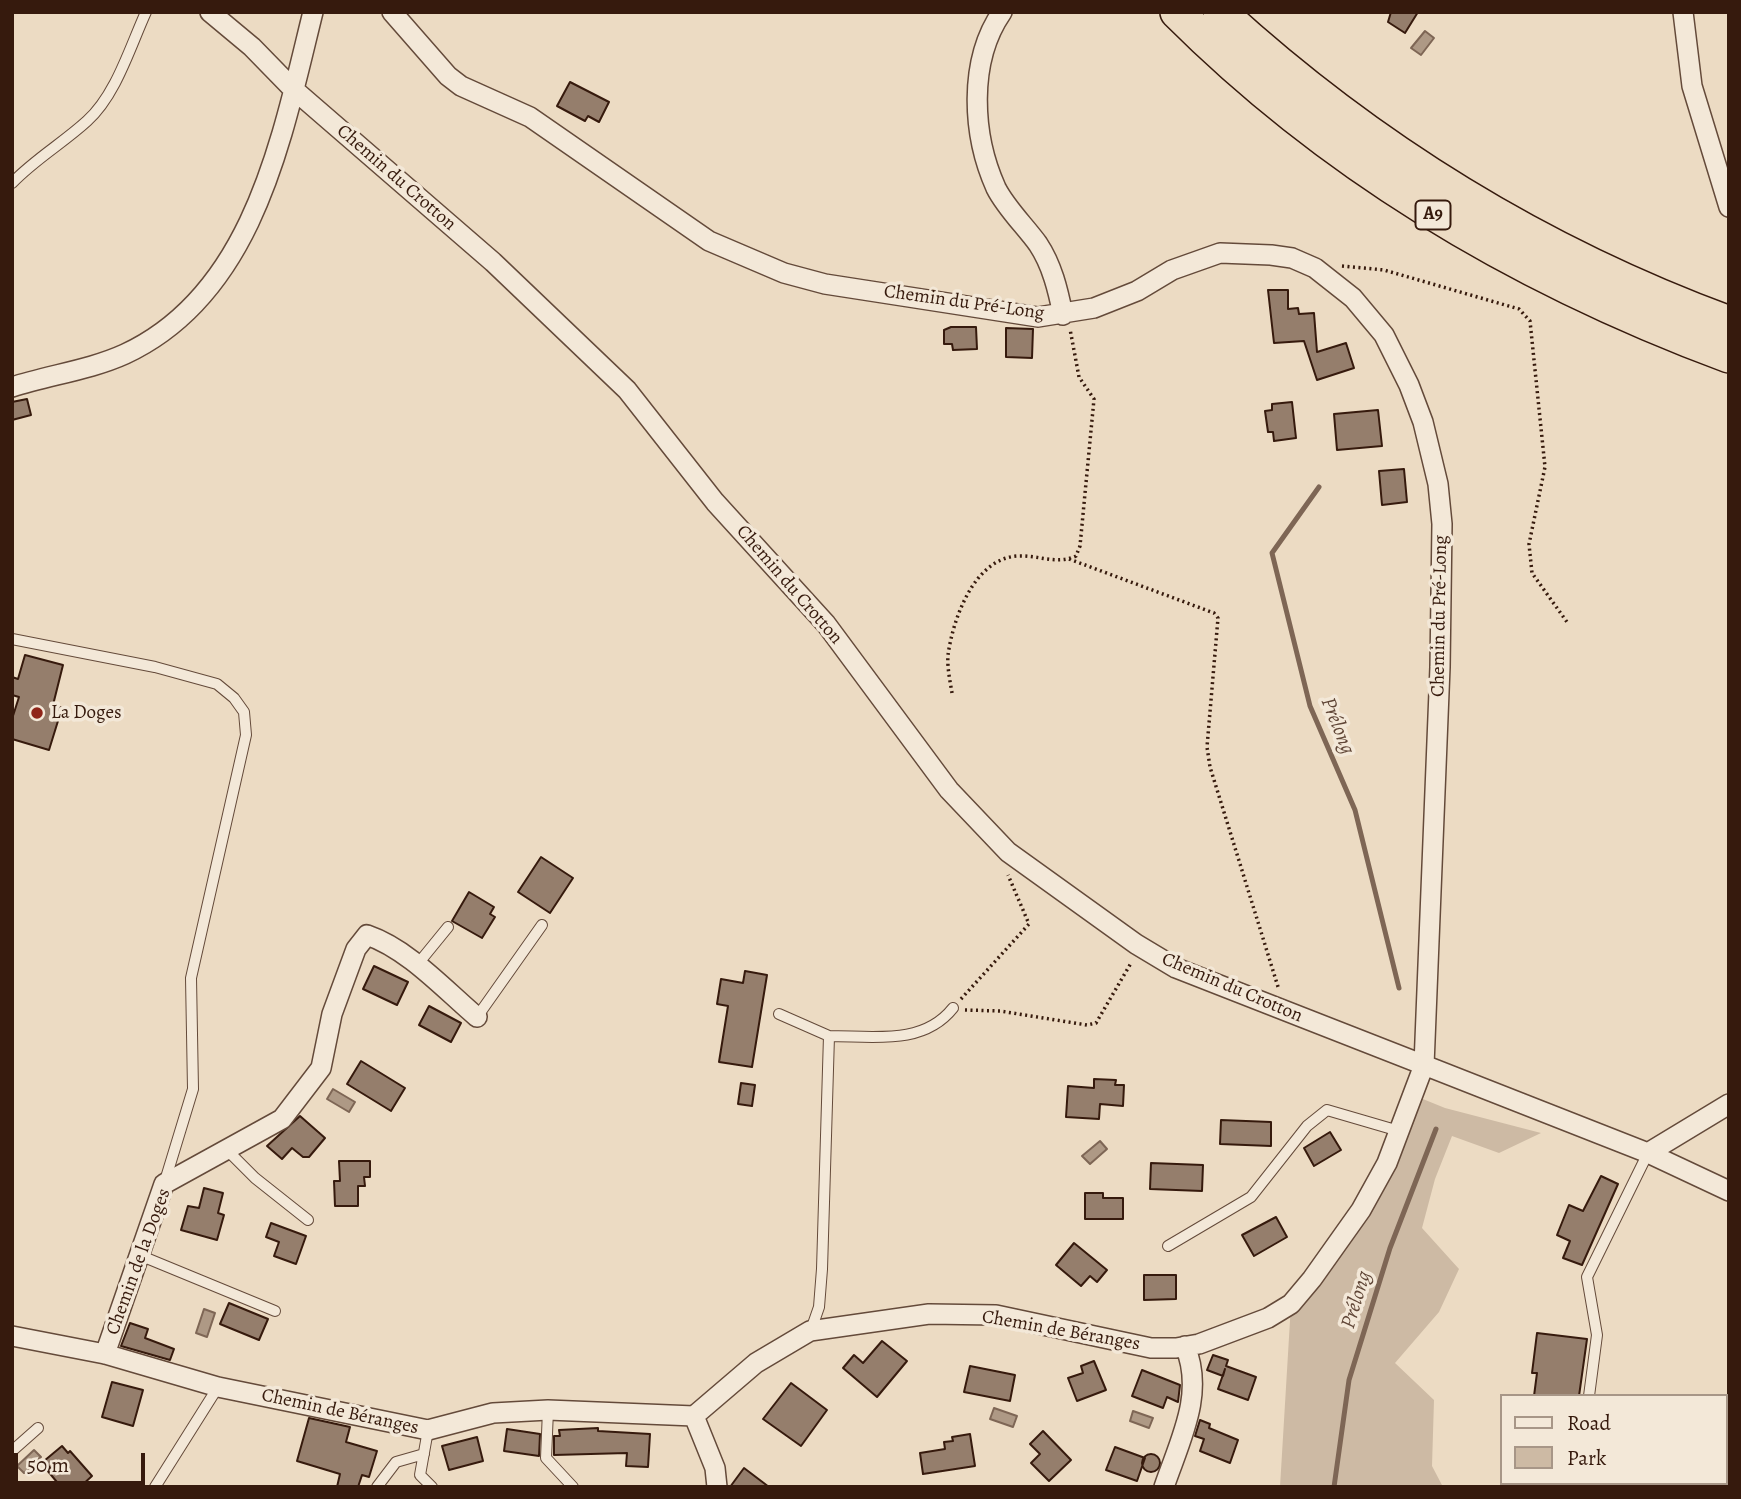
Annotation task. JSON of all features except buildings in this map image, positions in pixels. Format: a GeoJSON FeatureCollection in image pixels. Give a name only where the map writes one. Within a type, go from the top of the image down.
{"type":"FeatureCollection","features":[{"type":"Feature","properties":{"kind":"highway","name":"A9"},"geometry":{"type":"LineString","coordinates":[[1177,12],[1291,115],[1362,168],[1441,220],[1565,288],[1729,356]]}},
{"type":"Feature","properties":{"kind":"highway","name":"A9"},"geometry":{"type":"LineString","coordinates":[[1220,12],[1342,115],[1457,193],[1538,239],[1622,280],[1729,323]]}},
{"type":"Feature","properties":{"kind":"street","name":"Chemin du Crotton"},"geometry":{"type":"LineString","coordinates":[[210,12],[252,47],[292,88],[493,262],[627,390],[715,502],[826,624],[949,790],[1008,852],[1140,947],[1176,968],[1424,1065]]}},
{"type":"Feature","properties":{"kind":"street"},"geometry":{"type":"LineString","coordinates":[[12,387],[124,354],[175,324],[208,291],[232,253],[271,172],[313,12]]}},
{"type":"Feature","properties":{"kind":"street","name":"Chemin du Pré-Long"},"geometry":{"type":"LineString","coordinates":[[392,12],[448,76],[461,86],[530,117],[709,241],[745,258],[825,284],[1038,317],[1063,315],[1114,300],[1172,270],[1220,253],[1292,258],[1315,268],[1353,298],[1384,335],[1409,384],[1423,422],[1438,484],[1442,524],[1440,667],[1424,1065]]}},
{"type":"Feature","properties":{"kind":"street"},"geometry":{"type":"LineString","coordinates":[[1002,12],[989,31],[982,65],[977,110],[983,151],[997,191],[1040,247],[1056,282],[1063,315]]}},
{"type":"Feature","properties":{"kind":"street"},"geometry":{"type":"LineString","coordinates":[[1683,12],[1692,86],[1729,206]]}},
{"type":"Feature","properties":{"kind":"street","name":"Chemin de la Doges"},"geometry":{"type":"LineString","coordinates":[[105,1354],[164,1184],[282,1119],[321,1068],[332,1014],[356,949],[367,935],[379,939],[416,966],[477,1017]]}},
{"type":"Feature","properties":{"kind":"street"},"geometry":{"type":"LineString","coordinates":[[1424,1065],[1648,1153],[1729,1191]]}},
{"type":"Feature","properties":{"kind":"street","name":"Chemin de Béranges"},"geometry":{"type":"LineString","coordinates":[[12,1336],[105,1354],[218,1387],[428,1430],[493,1413],[548,1410],[694,1416],[756,1363],[810,1331],[929,1314],[996,1315],[1151,1348],[1199,1344],[1268,1318],[1291,1304],[1361,1210],[1387,1163],[1424,1065]]}},
{"type":"Feature","properties":{"kind":"street"},"geometry":{"type":"LineString","coordinates":[[1648,1153],[1729,1104]]}},
{"type":"Feature","properties":{"kind":"street"},"geometry":{"type":"LineString","coordinates":[[1164,1487],[1194,1394],[1192,1363],[1185,1346]]}},
{"type":"Feature","properties":{"kind":"street"},"geometry":{"type":"LineString","coordinates":[[694,1416],[715,1468],[717,1487]]}},
{"type":"Feature","properties":{"kind":"lane"},"geometry":{"type":"LineString","coordinates":[[12,183],[31,163],[89,120],[109,92],[146,12]]}},
{"type":"Feature","properties":{"kind":"lane"},"geometry":{"type":"LineString","coordinates":[[12,639],[155,667],[217,684],[234,698],[244,712],[246,735],[191,978],[193,1089],[164,1184]]}},
{"type":"Feature","properties":{"kind":"lane"},"geometry":{"type":"LineString","coordinates":[[477,1017],[542,925]]}},
{"type":"Feature","properties":{"kind":"lane"},"geometry":{"type":"LineString","coordinates":[[416,966],[449,927]]}},
{"type":"Feature","properties":{"kind":"lane"},"geometry":{"type":"LineString","coordinates":[[779,1014],[829,1036],[905,1036],[926,1032],[953,1008]]}},
{"type":"Feature","properties":{"kind":"lane"},"geometry":{"type":"LineString","coordinates":[[810,1331],[819,1307],[822,1269],[829,1036]]}},
{"type":"Feature","properties":{"kind":"lane"},"geometry":{"type":"LineString","coordinates":[[1168,1246],[1251,1197],[1307,1126],[1327,1110],[1399,1131]]}},
{"type":"Feature","properties":{"kind":"lane"},"geometry":{"type":"LineString","coordinates":[[228,1150],[255,1178],[309,1220]]}},
{"type":"Feature","properties":{"kind":"lane"},"geometry":{"type":"LineString","coordinates":[[1589,1394],[1597,1335],[1587,1278],[1648,1153]]}},
{"type":"Feature","properties":{"kind":"lane"},"geometry":{"type":"LineString","coordinates":[[139,1255],[275,1311]]}},
{"type":"Feature","properties":{"kind":"lane"},"geometry":{"type":"LineString","coordinates":[[155,1487],[218,1387]]}},
{"type":"Feature","properties":{"kind":"lane"},"geometry":{"type":"LineString","coordinates":[[548,1410],[546,1458],[573,1487]]}},
{"type":"Feature","properties":{"kind":"lane"},"geometry":{"type":"LineString","coordinates":[[12,1451],[38,1428]]}},
{"type":"Feature","properties":{"kind":"lane"},"geometry":{"type":"LineString","coordinates":[[428,1430],[420,1475],[432,1487]]}},
{"type":"Feature","properties":{"kind":"lane"},"geometry":{"type":"LineString","coordinates":[[377,1487],[396,1462],[424,1454]]}},
{"type":"Feature","properties":{"kind":"path"},"geometry":{"type":"LineString","coordinates":[[1333,265],[1384,270],[1519,309],[1530,321],[1545,467],[1529,544],[1532,573],[1567,622]]}},
{"type":"Feature","properties":{"kind":"path"},"geometry":{"type":"LineString","coordinates":[[1063,315],[1072,333],[1079,377],[1094,399],[1084,532],[1076,556],[1069,559]]}},
{"type":"Feature","properties":{"kind":"path"},"geometry":{"type":"LineString","coordinates":[[952,693],[948,659],[953,632],[971,587],[988,568],[1016,556],[1069,559],[1214,613],[1218,618],[1207,747],[1210,767],[1279,984],[1275,1007]]}},
{"type":"Feature","properties":{"kind":"path"},"geometry":{"type":"LineString","coordinates":[[953,1008],[1028,924],[1004,867],[1008,852]]}},
{"type":"Feature","properties":{"kind":"path"},"geometry":{"type":"LineString","coordinates":[[953,1008],[983,1009],[1087,1025],[1096,1023],[1140,947]]}},
{"type":"Feature","properties":{"kind":"green space"},"geometry":{"type":"Polygon","coordinates":[[[1413,1095],[1445,1108],[1541,1133],[1499,1153],[1452,1136],[1435,1179],[1422,1228],[1459,1269],[1439,1312],[1395,1363],[1434,1400],[1432,1466],[1443,1487],[1280,1487],[1291,1304],[1361,1210],[1413,1095]]]}},
{"type":"Feature","properties":{"kind":"shaded area"},"geometry":{"type":"Polygon","coordinates":[[[1425,31],[1434,38],[1421,55],[1411,48],[1425,31]]]}},
{"type":"Feature","properties":{"kind":"shaded area"},"geometry":{"type":"Polygon","coordinates":[[[333,1089],[355,1102],[349,1112],[327,1099],[333,1089]]]}},
{"type":"Feature","properties":{"kind":"shaded area"},"geometry":{"type":"Polygon","coordinates":[[[1100,1141],[1107,1149],[1090,1164],[1082,1156],[1100,1141]]]}},
{"type":"Feature","properties":{"kind":"shaded area"},"geometry":{"type":"Polygon","coordinates":[[[204,1309],[215,1313],[207,1337],[196,1333],[204,1309]]]}},
{"type":"Feature","properties":{"kind":"shaded area"},"geometry":{"type":"Polygon","coordinates":[[[994,1408],[1017,1416],[1013,1427],[990,1419],[994,1408]]]}},
{"type":"Feature","properties":{"kind":"shaded area"},"geometry":{"type":"Polygon","coordinates":[[[1133,1411],[1153,1418],[1149,1428],[1130,1421],[1133,1411]]]}},
{"type":"Feature","properties":{"kind":"shaded area"},"geometry":{"type":"Polygon","coordinates":[[[34,1450],[41,1457],[24,1473],[17,1466],[34,1450]]]}},
{"type":"Feature","properties":{"kind":"waterway","name":"Prélong"},"geometry":{"type":"LineString","coordinates":[[1319,487],[1272,553],[1310,706],[1355,810],[1399,988]]}},
{"type":"Feature","properties":{"kind":"waterway","name":"Prélong"},"geometry":{"type":"LineString","coordinates":[[1334,1487],[1349,1380],[1390,1248],[1436,1129]]}},
{"type":"Feature","properties":{"kind":"place","name":"La Doges"},"geometry":{"type":"Point","coordinates":[37,713]}}]}
